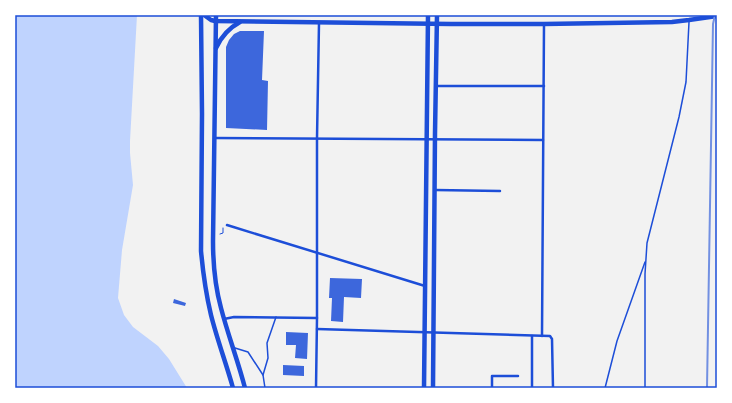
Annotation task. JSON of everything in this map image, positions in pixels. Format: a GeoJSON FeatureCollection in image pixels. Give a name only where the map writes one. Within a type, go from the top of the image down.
{"type":"FeatureCollection","features":[{"type":"Feature","properties":{"kind":"main road"},"geometry":{"type":"LineString","coordinates":[[233,388],[211,315],[202,266],[202,15],[215,21],[428,24],[672,22],[717,16]]}},
{"type":"Feature","properties":{"kind":"main road"},"geometry":{"type":"LineString","coordinates":[[216,15],[213,233],[215,275],[218,296],[224,319],[245,388]]}},
{"type":"Feature","properties":{"kind":"main road"},"geometry":{"type":"LineString","coordinates":[[424,388],[428,15]]}},
{"type":"Feature","properties":{"kind":"main road"},"geometry":{"type":"LineString","coordinates":[[433,388],[437,15]]}},
{"type":"Feature","properties":{"kind":"main road"},"geometry":{"type":"LineString","coordinates":[[215,50],[219,41],[227,31],[242,21]]}},
{"type":"Feature","properties":{"kind":"street"},"geometry":{"type":"LineString","coordinates":[[316,388],[319,22]]}},
{"type":"Feature","properties":{"kind":"street"},"geometry":{"type":"LineString","coordinates":[[542,336],[544,24]]}},
{"type":"Feature","properties":{"kind":"street"},"geometry":{"type":"LineString","coordinates":[[436,86],[544,86]]}},
{"type":"Feature","properties":{"kind":"street"},"geometry":{"type":"LineString","coordinates":[[214,138],[543,140]]}},
{"type":"Feature","properties":{"kind":"street"},"geometry":{"type":"LineString","coordinates":[[435,190],[500,191]]}},
{"type":"Feature","properties":{"kind":"street"},"geometry":{"type":"LineString","coordinates":[[227,225],[425,286]]}},
{"type":"Feature","properties":{"kind":"street"},"geometry":{"type":"LineString","coordinates":[[224,319],[234,316],[317,318]]}},
{"type":"Feature","properties":{"kind":"street"},"geometry":{"type":"LineString","coordinates":[[317,329],[550,336],[552,339],[553,388]]}},
{"type":"Feature","properties":{"kind":"street"},"geometry":{"type":"LineString","coordinates":[[532,336],[532,388]]}},
{"type":"Feature","properties":{"kind":"street"},"geometry":{"type":"LineString","coordinates":[[492,388],[492,376],[518,376]]}},
{"type":"Feature","properties":{"kind":"lane"},"geometry":{"type":"LineString","coordinates":[[645,388],[645,274],[647,243],[681,110],[686,82],[689,20]]}},
{"type":"Feature","properties":{"kind":"lane"},"geometry":{"type":"LineString","coordinates":[[605,388],[617,341],[646,260]]}},
{"type":"Feature","properties":{"kind":"lane"},"geometry":{"type":"LineString","coordinates":[[263,375],[268,358],[267,343],[276,317]]}},
{"type":"Feature","properties":{"kind":"lane"},"geometry":{"type":"LineString","coordinates":[[233,347],[248,352],[263,375],[265,388]]}},
{"type":"Feature","properties":{"kind":"path"},"geometry":{"type":"LineString","coordinates":[[213,233],[223,233],[224,225],[227,225]]}},
{"type":"Feature","properties":{"kind":"water"},"geometry":{"type":"Polygon","coordinates":[[[15,15],[137,15],[130,141],[133,185],[122,250],[118,298],[124,315],[133,327],[158,346],[169,359],[187,388],[15,388],[15,15]]]}},
{"type":"Feature","properties":{"kind":"building"},"geometry":{"type":"Polygon","coordinates":[[[240,31],[264,31],[262,80],[268,81],[267,130],[226,128],[226,47],[234,34],[240,31]]]}},
{"type":"Feature","properties":{"kind":"building"},"geometry":{"type":"Polygon","coordinates":[[[330,278],[362,279],[361,298],[344,297],[343,322],[331,321],[332,298],[329,298],[330,278]]]}},
{"type":"Feature","properties":{"kind":"building"},"geometry":{"type":"Polygon","coordinates":[[[174,299],[186,303],[185,306],[173,303],[174,299]]]}},
{"type":"Feature","properties":{"kind":"building"},"geometry":{"type":"Polygon","coordinates":[[[286,332],[308,333],[307,359],[295,358],[296,345],[286,345],[286,332]]]}},
{"type":"Feature","properties":{"kind":"building"},"geometry":{"type":"Polygon","coordinates":[[[283,365],[304,366],[304,376],[283,375],[283,365]]]}},
{"type":"Feature","properties":{"kind":"railway"},"geometry":{"type":"LineString","coordinates":[[707,388],[713,24],[715,15]]}}]}
